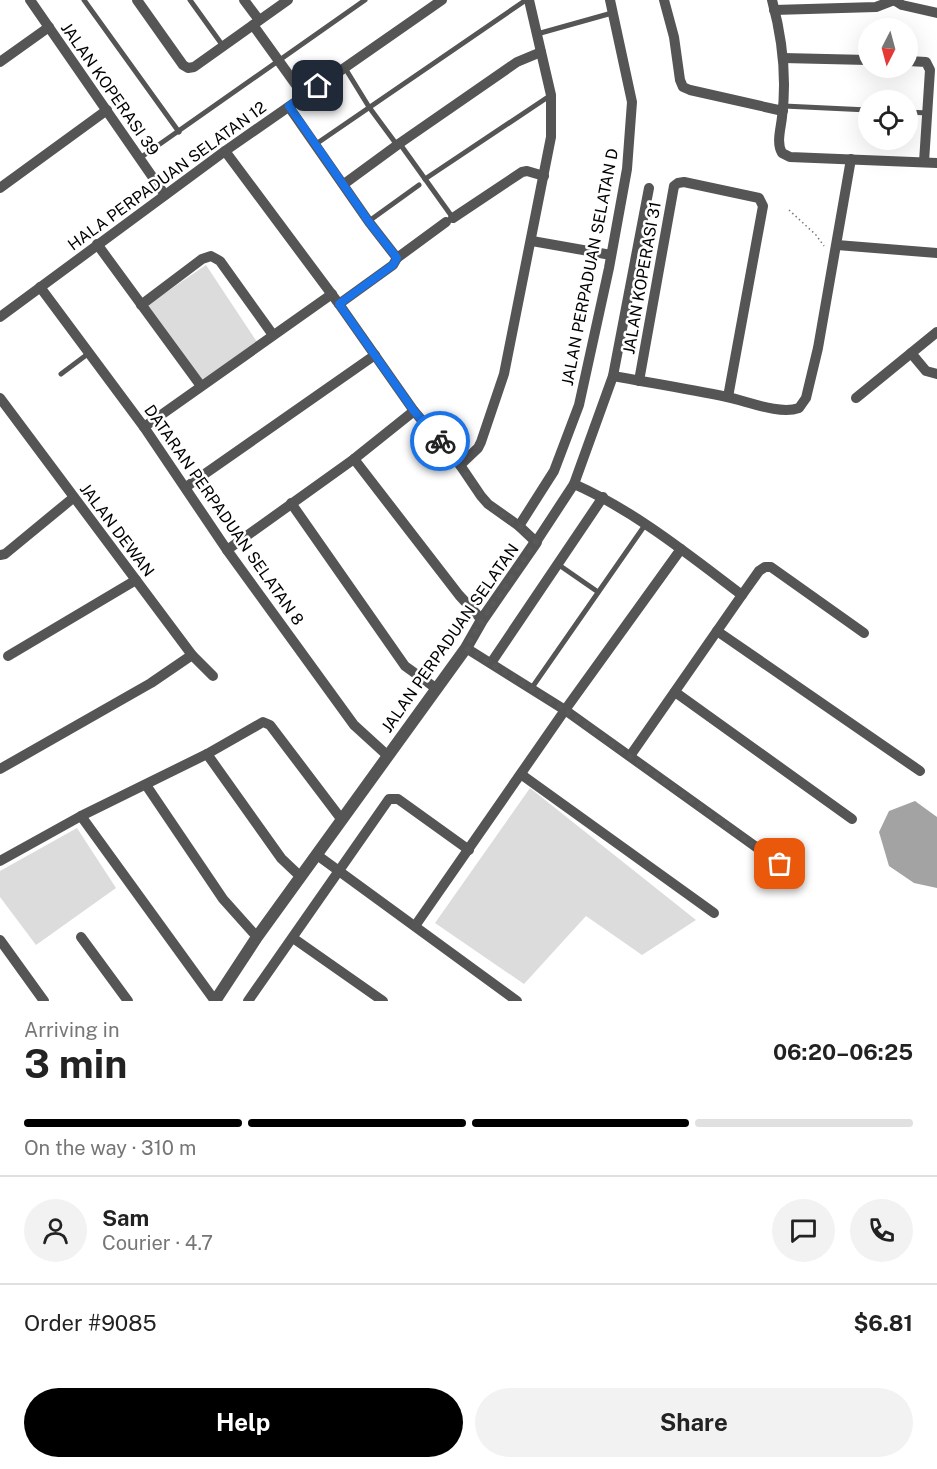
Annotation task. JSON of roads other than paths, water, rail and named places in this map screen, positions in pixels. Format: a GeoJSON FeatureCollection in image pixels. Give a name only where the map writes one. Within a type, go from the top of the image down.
{"type":"FeatureCollection","features":[{"type":"Feature","properties":{"kind":"street","name":"JALAN KOPERASI 39"},"geometry":{"type":"LineString","coordinates":[[30,0],[165,195]]}},
{"type":"Feature","properties":{"kind":"street"},"geometry":{"type":"LineString","coordinates":[[137,0],[185,68],[194,67],[288,0]]}},
{"type":"Feature","properties":{"kind":"street"},"geometry":{"type":"LineString","coordinates":[[244,0],[280,62],[304,96]]}},
{"type":"Feature","properties":{"kind":"street"},"geometry":{"type":"LineString","coordinates":[[460,465],[478,448],[481,442],[504,374],[551,137],[550,95],[528,0]]}},
{"type":"Feature","properties":{"kind":"street","name":"JALAN PERPADUAN SELATAN D"},"geometry":{"type":"LineString","coordinates":[[519,526],[554,471],[579,405],[627,169],[632,113],[627,75],[610,0]]}},
{"type":"Feature","properties":{"kind":"street"},"geometry":{"type":"LineString","coordinates":[[664,0],[674,36],[683,87],[783,109]]}},
{"type":"Feature","properties":{"kind":"street"},"geometry":{"type":"LineString","coordinates":[[937,13],[902,5],[894,0],[876,7],[773,5],[783,58],[783,109],[779,145],[782,153],[790,157],[937,163]]}},
{"type":"Feature","properties":{"kind":"street","name":"HALA PERPADUAN SELATAN 12"},"geometry":{"type":"LineString","coordinates":[[0,317],[165,195],[435,2]]}},
{"type":"Feature","properties":{"kind":"street"},"geometry":{"type":"LineString","coordinates":[[0,62],[49,27]]}},
{"type":"Feature","properties":{"kind":"street"},"geometry":{"type":"LineString","coordinates":[[344,184],[517,62],[541,52]]}},
{"type":"Feature","properties":{"kind":"street"},"geometry":{"type":"LineString","coordinates":[[783,58],[858,60]]}},
{"type":"Feature","properties":{"kind":"street"},"geometry":{"type":"LineString","coordinates":[[918,62],[926,62],[930,67],[924,162]]}},
{"type":"Feature","properties":{"kind":"street"},"geometry":{"type":"LineString","coordinates":[[289,106],[369,222],[397,258]]}},
{"type":"Feature","properties":{"kind":"street"},"geometry":{"type":"LineString","coordinates":[[0,188],[107,110]]}},
{"type":"Feature","properties":{"kind":"street"},"geometry":{"type":"LineString","coordinates":[[225,152],[332,294],[414,411],[460,465],[488,504],[519,526],[536,542]]}},
{"type":"Feature","properties":{"kind":"street"},"geometry":{"type":"LineString","coordinates":[[613,376],[787,410],[799,408],[803,403],[818,348],[851,159]]}},
{"type":"Feature","properties":{"kind":"street"},"geometry":{"type":"LineString","coordinates":[[339,304],[393,265],[397,258],[522,172],[527,171],[544,176]]}},
{"type":"Feature","properties":{"kind":"street","name":"JALAN KOPERASI 31"},"geometry":{"type":"LineString","coordinates":[[639,381],[674,186],[684,182],[759,198],[763,206],[729,397]]}},
{"type":"Feature","properties":{"kind":"street","name":"JALAN PERPADUAN SELATAN"},"geometry":{"type":"LineString","coordinates":[[215,1001],[257,937],[466,648],[482,620],[574,484],[613,376],[649,188]]}},
{"type":"Feature","properties":{"kind":"street"},"geometry":{"type":"LineString","coordinates":[[532,242],[611,255]]}},
{"type":"Feature","properties":{"kind":"street"},"geometry":{"type":"LineString","coordinates":[[98,244],[201,386]]}},
{"type":"Feature","properties":{"kind":"street"},"geometry":{"type":"LineString","coordinates":[[837,245],[937,253]]}},
{"type":"Feature","properties":{"kind":"street"},"geometry":{"type":"LineString","coordinates":[[141,305],[202,259],[212,256],[220,261],[273,335]]}},
{"type":"Feature","properties":{"kind":"street","name":"DATARAN PERPADUAN SELATAN 8"},"geometry":{"type":"LineString","coordinates":[[40,287],[144,427],[227,550],[354,724],[388,756]]}},
{"type":"Feature","properties":{"kind":"street"},"geometry":{"type":"LineString","coordinates":[[144,427],[332,294]]}},
{"type":"Feature","properties":{"kind":"street"},"geometry":{"type":"LineString","coordinates":[[856,398],[937,332]]}},
{"type":"Feature","properties":{"kind":"street"},"geometry":{"type":"LineString","coordinates":[[911,353],[926,371],[937,375]]}},
{"type":"Feature","properties":{"kind":"street"},"geometry":{"type":"LineString","coordinates":[[186,487],[375,355]]}},
{"type":"Feature","properties":{"kind":"street","name":"JALAN DEWAN"},"geometry":{"type":"LineString","coordinates":[[0,399],[192,655],[213,676]]}},
{"type":"Feature","properties":{"kind":"street"},"geometry":{"type":"LineString","coordinates":[[227,550],[354,459],[414,411]]}},
{"type":"Feature","properties":{"kind":"street"},"geometry":{"type":"LineString","coordinates":[[354,459],[459,595],[482,620]]}},
{"type":"Feature","properties":{"kind":"street"},"geometry":{"type":"LineString","coordinates":[[574,484],[603,497],[681,549],[742,595]]}},
{"type":"Feature","properties":{"kind":"street"},"geometry":{"type":"LineString","coordinates":[[491,663],[559,566],[603,497]]}},
{"type":"Feature","properties":{"kind":"street"},"geometry":{"type":"LineString","coordinates":[[0,555],[73,498]]}},
{"type":"Feature","properties":{"kind":"street"},"geometry":{"type":"LineString","coordinates":[[291,503],[405,666],[437,688]]}},
{"type":"Feature","properties":{"kind":"street"},"geometry":{"type":"LineString","coordinates":[[415,926],[565,710],[681,549]]}},
{"type":"Feature","properties":{"kind":"street"},"geometry":{"type":"LineString","coordinates":[[630,756],[742,595],[765,567],[771,567],[864,633]]}},
{"type":"Feature","properties":{"kind":"street"},"geometry":{"type":"LineString","coordinates":[[8,656],[136,580]]}},
{"type":"Feature","properties":{"kind":"street"},"geometry":{"type":"LineString","coordinates":[[717,631],[920,771]]}},
{"type":"Feature","properties":{"kind":"street"},"geometry":{"type":"LineString","coordinates":[[466,648],[565,710],[780,864]]}},
{"type":"Feature","properties":{"kind":"street"},"geometry":{"type":"LineString","coordinates":[[0,769],[151,683],[192,655]]}},
{"type":"Feature","properties":{"kind":"street"},"geometry":{"type":"LineString","coordinates":[[675,692],[852,819]]}},
{"type":"Feature","properties":{"kind":"street"},"geometry":{"type":"LineString","coordinates":[[0,861],[81,816],[207,754],[257,725],[266,723],[270,725],[342,820]]}},
{"type":"Feature","properties":{"kind":"street"},"geometry":{"type":"LineString","coordinates":[[207,754],[281,858],[301,877]]}},
{"type":"Feature","properties":{"kind":"street"},"geometry":{"type":"LineString","coordinates":[[522,775],[714,913]]}},
{"type":"Feature","properties":{"kind":"street"},"geometry":{"type":"LineString","coordinates":[[146,785],[222,899],[257,937]]}},
{"type":"Feature","properties":{"kind":"street"},"geometry":{"type":"LineString","coordinates":[[248,1001],[387,801],[392,798],[398,799],[469,850]]}},
{"type":"Feature","properties":{"kind":"street"},"geometry":{"type":"LineString","coordinates":[[81,816],[215,1001]]}},
{"type":"Feature","properties":{"kind":"street"},"geometry":{"type":"LineString","coordinates":[[316,855],[517,1001]]}},
{"type":"Feature","properties":{"kind":"street"},"geometry":{"type":"LineString","coordinates":[[81,937],[128,1001]]}},
{"type":"Feature","properties":{"kind":"street"},"geometry":{"type":"LineString","coordinates":[[293,938],[383,1001]]}},
{"type":"Feature","properties":{"kind":"street"},"geometry":{"type":"LineString","coordinates":[[0,940],[44,1001]]}},
{"type":"Feature","properties":{"kind":"lane"},"geometry":{"type":"LineString","coordinates":[[84,0],[179,132]]}},
{"type":"Feature","properties":{"kind":"lane"},"geometry":{"type":"LineString","coordinates":[[190,0],[223,46]]}},
{"type":"Feature","properties":{"kind":"lane"},"geometry":{"type":"LineString","coordinates":[[140,158],[280,62],[365,0]]}},
{"type":"Feature","properties":{"kind":"lane"},"geometry":{"type":"LineString","coordinates":[[316,144],[528,0]]}},
{"type":"Feature","properties":{"kind":"lane"},"geometry":{"type":"LineString","coordinates":[[537,34],[614,12]]}},
{"type":"Feature","properties":{"kind":"lane"},"geometry":{"type":"LineString","coordinates":[[345,68],[369,107],[425,179],[450,220]]}},
{"type":"Feature","properties":{"kind":"lane"},"geometry":{"type":"LineString","coordinates":[[425,179],[550,95]]}},
{"type":"Feature","properties":{"kind":"lane"},"geometry":{"type":"LineString","coordinates":[[783,109],[858,110]]}},
{"type":"Feature","properties":{"kind":"lane"},"geometry":{"type":"LineString","coordinates":[[918,113],[927,113]]}},
{"type":"Feature","properties":{"kind":"lane"},"geometry":{"type":"LineString","coordinates":[[369,222],[418,185]]}},
{"type":"Feature","properties":{"kind":"lane"},"geometry":{"type":"LineString","coordinates":[[62,374],[89,353]]}},
{"type":"Feature","properties":{"kind":"lane"},"geometry":{"type":"LineString","coordinates":[[531,689],[645,525]]}},
{"type":"Feature","properties":{"kind":"lane"},"geometry":{"type":"LineString","coordinates":[[559,566],[598,592]]}}]}
